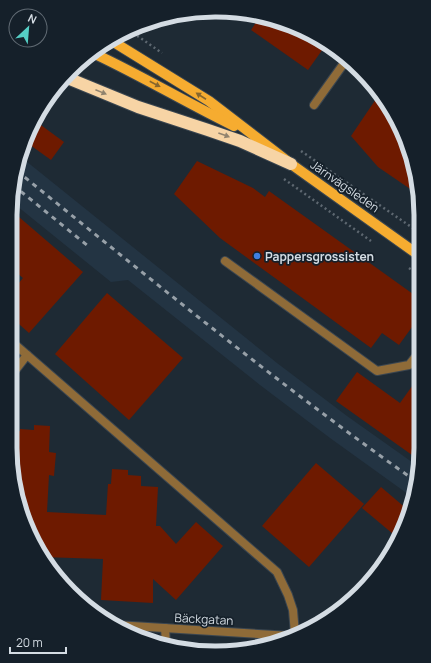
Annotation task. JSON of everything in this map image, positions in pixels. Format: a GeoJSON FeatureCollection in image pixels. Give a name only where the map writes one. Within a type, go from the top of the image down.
{"type":"FeatureCollection","features":[{"type":"Feature","properties":{"kind":"highway"},"geometry":{"type":"LineString","coordinates":[[71,79],[138,107],[240,141],[291,164]]}},
{"type":"Feature","properties":{"kind":"main road","name":"Järnvägsleden"},"geometry":{"type":"LineString","coordinates":[[116,44],[208,101],[291,164],[414,252]]}},
{"type":"Feature","properties":{"kind":"main road","name":"Järnvägsleden"},"geometry":{"type":"LineString","coordinates":[[98,55],[215,117],[255,136]]}},
{"type":"Feature","properties":{"kind":"street"},"geometry":{"type":"LineString","coordinates":[[314,105],[343,64]]}},
{"type":"Feature","properties":{"kind":"street"},"geometry":{"type":"LineString","coordinates":[[225,261],[377,371],[408,365],[414,358]]}},
{"type":"Feature","properties":{"kind":"street"},"geometry":{"type":"LineString","coordinates":[[17,346],[277,572],[288,595],[293,610],[295,629]]}},
{"type":"Feature","properties":{"kind":"street"},"geometry":{"type":"LineString","coordinates":[[17,368],[27,355]]}},
{"type":"Feature","properties":{"kind":"street","name":"Bäckgatan"},"geometry":{"type":"LineString","coordinates":[[127,626],[278,635]]}},
{"type":"Feature","properties":{"kind":"street"},"geometry":{"type":"LineString","coordinates":[[165,628],[166,639]]}},
{"type":"Feature","properties":{"kind":"path"},"geometry":{"type":"LineString","coordinates":[[281,177],[376,244]]}},
{"type":"Feature","properties":{"kind":"path"},"geometry":{"type":"LineString","coordinates":[[408,267],[414,272]]}},
{"type":"Feature","properties":{"kind":"shaded area"},"geometry":{"type":"Polygon","coordinates":[[[25,160],[277,363],[347,416],[414,463],[408,494],[260,385],[128,280],[111,282],[17,206],[25,160]]]}},
{"type":"Feature","properties":{"kind":"building"},"geometry":{"type":"Polygon","coordinates":[[[257,22],[267,24],[303,37],[323,48],[308,70],[251,30],[257,22]]]}},
{"type":"Feature","properties":{"kind":"building"},"geometry":{"type":"Polygon","coordinates":[[[376,99],[394,128],[399,140],[407,164],[412,190],[378,167],[351,136],[376,99]]]}},
{"type":"Feature","properties":{"kind":"building"},"geometry":{"type":"Polygon","coordinates":[[[39,124],[64,142],[51,160],[30,145],[39,124]]]}},
{"type":"Feature","properties":{"kind":"building"},"geometry":{"type":"Polygon","coordinates":[[[197,161],[253,188],[265,197],[269,191],[414,295],[414,324],[399,345],[382,333],[371,348],[220,238],[174,194],[197,161]]]}},
{"type":"Feature","properties":{"kind":"building"},"geometry":{"type":"Polygon","coordinates":[[[17,215],[83,272],[29,333],[17,322],[17,285],[23,278],[17,273],[17,215]]]}},
{"type":"Feature","properties":{"kind":"building"},"geometry":{"type":"Polygon","coordinates":[[[107,293],[183,358],[129,420],[55,354],[107,293]]]}},
{"type":"Feature","properties":{"kind":"building"},"geometry":{"type":"Polygon","coordinates":[[[357,372],[400,403],[414,383],[414,456],[336,401],[357,372]]]}},
{"type":"Feature","properties":{"kind":"building"},"geometry":{"type":"Polygon","coordinates":[[[34,425],[50,426],[49,452],[56,453],[54,476],[49,475],[47,512],[106,515],[108,484],[111,484],[112,469],[128,470],[128,475],[141,476],[141,486],[158,487],[156,526],[160,526],[176,544],[196,522],[223,546],[176,600],[153,579],[153,603],[101,600],[103,559],[50,557],[32,523],[21,486],[17,460],[17,431],[20,431],[20,429],[34,430],[34,425]]]}},
{"type":"Feature","properties":{"kind":"building"},"geometry":{"type":"Polygon","coordinates":[[[316,463],[364,504],[309,567],[262,526],[316,463]]]}},
{"type":"Feature","properties":{"kind":"building"},"geometry":{"type":"Polygon","coordinates":[[[381,487],[404,507],[394,535],[362,508],[381,487]]]}},
{"type":"Feature","properties":{"kind":"railway"},"geometry":{"type":"LineString","coordinates":[[22,175],[264,369],[411,478]]}},
{"type":"Feature","properties":{"kind":"railway"},"geometry":{"type":"LineString","coordinates":[[19,190],[88,246]]}},
{"type":"Feature","properties":{"kind":"place","name":"Pappersgrossisten"},"geometry":{"type":"Point","coordinates":[257,256]}}]}
